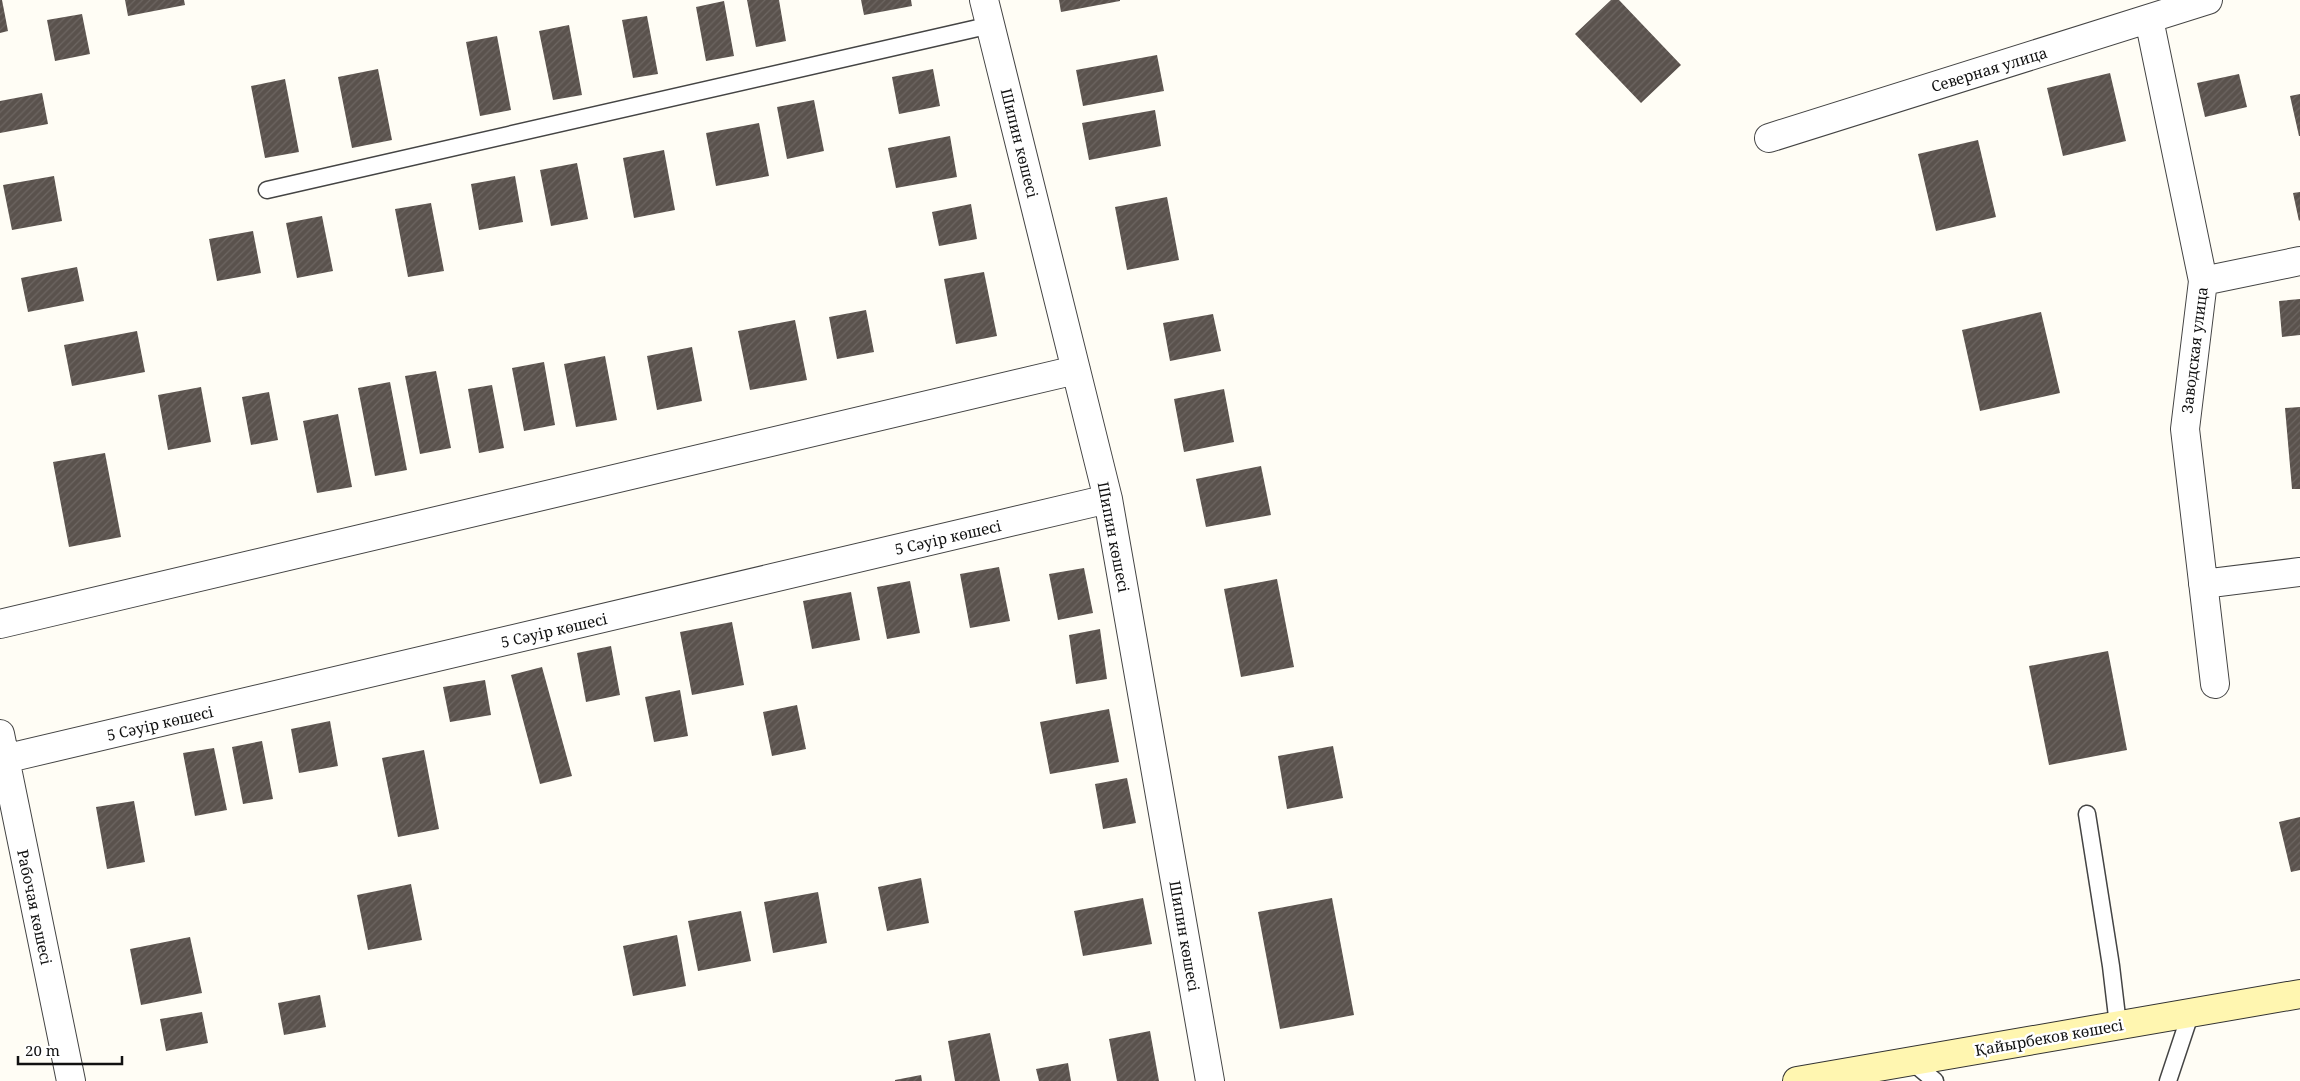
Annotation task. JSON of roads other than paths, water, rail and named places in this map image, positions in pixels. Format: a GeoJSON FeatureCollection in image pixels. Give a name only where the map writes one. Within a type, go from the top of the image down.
{"type":"FeatureCollection","features":[{"type":"Feature","properties":{"kind":"main road","name":"Қайырбеков көшесі"},"geometry":{"type":"LineString","coordinates":[[1797,1081],[2300,994]]}},
{"type":"Feature","properties":{"kind":"street","name":"Северная улица"},"geometry":{"type":"LineString","coordinates":[[1770,138],[2208,0]]}},
{"type":"Feature","properties":{"kind":"street","name":"Шипин көшесі"},"geometry":{"type":"LineString","coordinates":[[988,13],[1108,499],[1210,1081]]}},
{"type":"Feature","properties":{"kind":"street","name":"Заводская улица"},"geometry":{"type":"LineString","coordinates":[[2149,19],[2203,282],[2185,429],[2215,684]]}},
{"type":"Feature","properties":{"kind":"street"},"geometry":{"type":"LineString","coordinates":[[2203,282],[2300,261]]}},
{"type":"Feature","properties":{"kind":"street"},"geometry":{"type":"LineString","coordinates":[[0,624],[1076,370]]}},
{"type":"Feature","properties":{"kind":"street","name":"5 Сәуір көшесі"},"geometry":{"type":"LineString","coordinates":[[2,751],[1108,499]]}},
{"type":"Feature","properties":{"kind":"street"},"geometry":{"type":"LineString","coordinates":[[2203,584],[2300,572]]}},
{"type":"Feature","properties":{"kind":"street","name":"Рабочая көшесі"},"geometry":{"type":"LineString","coordinates":[[2,751],[71,1081]]}},
{"type":"Feature","properties":{"kind":"lane"},"geometry":{"type":"LineString","coordinates":[[267,190],[988,13]]}},
{"type":"Feature","properties":{"kind":"lane"},"geometry":{"type":"LineString","coordinates":[[2088,814],[2118,1025]]}},
{"type":"Feature","properties":{"kind":"lane"},"geometry":{"type":"LineString","coordinates":[[2168,1081],[2191,1012]]}},
{"type":"Feature","properties":{"kind":"lane"},"geometry":{"type":"LineString","coordinates":[[1911,1061],[1935,1081]]}}]}
